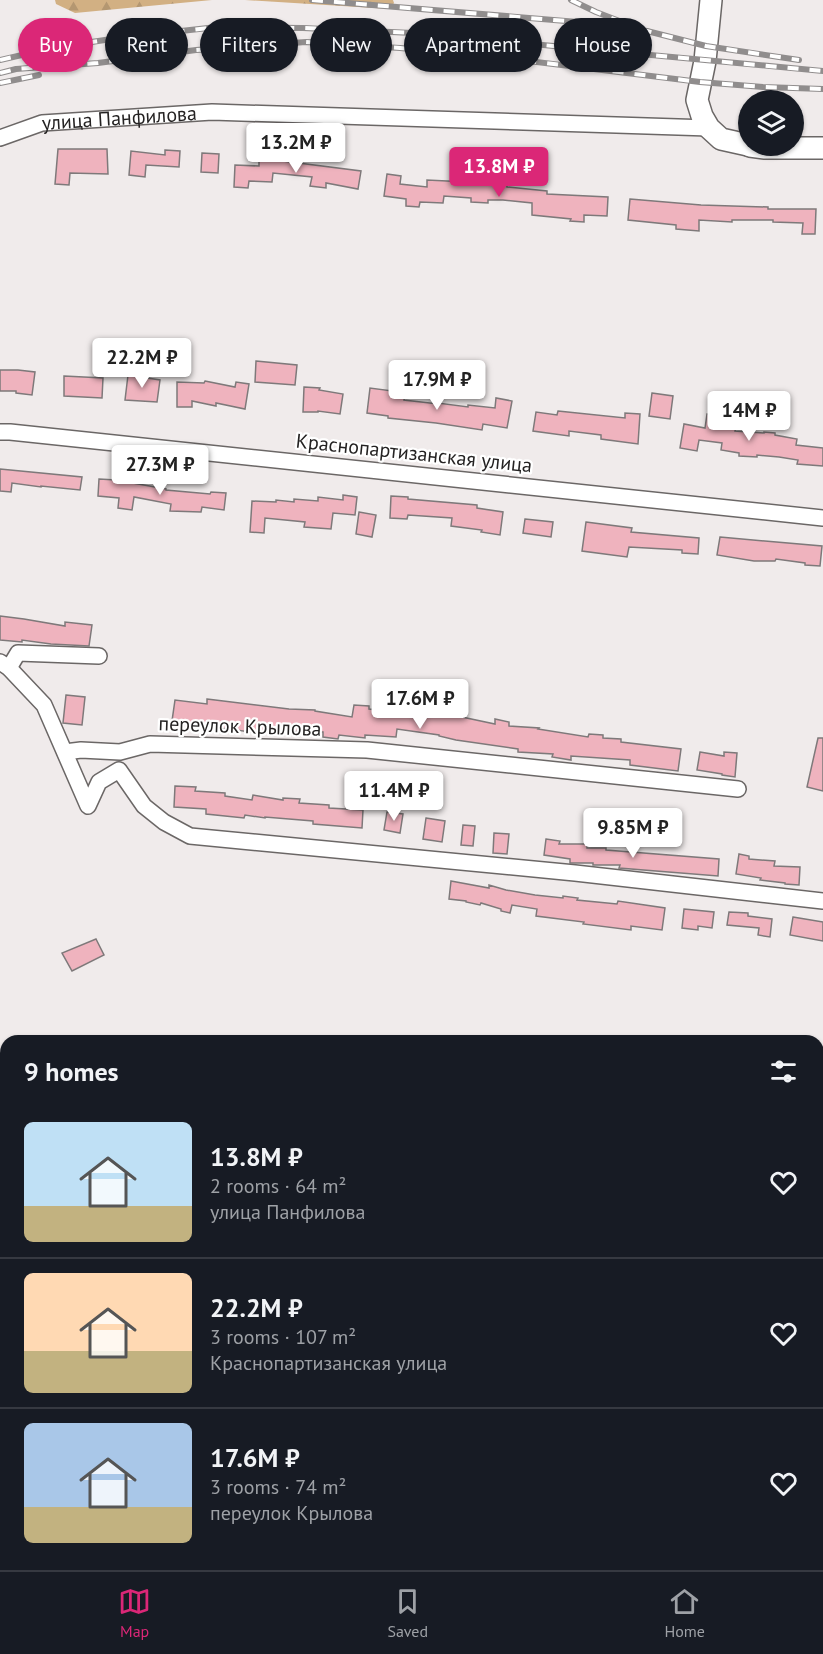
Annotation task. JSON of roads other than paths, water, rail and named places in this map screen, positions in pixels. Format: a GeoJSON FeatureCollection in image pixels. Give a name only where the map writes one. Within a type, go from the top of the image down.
{"type":"FeatureCollection","features":[{"type":"Feature","properties":{"kind":"main road"},"geometry":{"type":"LineString","coordinates":[[709,128],[702,117],[697,100],[705,61],[711,0]]}},
{"type":"Feature","properties":{"kind":"main road","name":"улица Панфилова"},"geometry":{"type":"LineString","coordinates":[[709,128],[721,139],[738,143]]}},
{"type":"Feature","properties":{"kind":"main road","name":"улица Панфилова"},"geometry":{"type":"LineString","coordinates":[[804,148],[823,148]]}},
{"type":"Feature","properties":{"kind":"street","name":"улица Панфилова"},"geometry":{"type":"LineString","coordinates":[[0,138],[42,123],[212,112],[709,128]]}},
{"type":"Feature","properties":{"kind":"street","name":"Краснопартизанская улица"},"geometry":{"type":"LineString","coordinates":[[0,432],[823,518]]}},
{"type":"Feature","properties":{"kind":"street"},"geometry":{"type":"LineString","coordinates":[[99,657],[18,653],[4,665],[44,705],[88,806],[99,782],[119,770]]}},
{"type":"Feature","properties":{"kind":"street","name":"переулок Крылова"},"geometry":{"type":"LineString","coordinates":[[65,752],[81,750],[120,752],[150,744],[367,750],[738,789]]}},
{"type":"Feature","properties":{"kind":"street"},"geometry":{"type":"LineString","coordinates":[[120,752],[119,770],[144,806],[164,822],[190,836],[575,873],[823,901]]}},
{"type":"Feature","properties":{"kind":"railway"},"geometry":{"type":"LineString","coordinates":[[312,0],[578,22],[647,31],[706,46],[799,60]]}},
{"type":"Feature","properties":{"kind":"railway"},"geometry":{"type":"LineString","coordinates":[[571,0],[612,18]]}},
{"type":"Feature","properties":{"kind":"railway"},"geometry":{"type":"LineString","coordinates":[[0,60],[52,48],[217,27],[303,28],[413,33],[823,71]]}},
{"type":"Feature","properties":{"kind":"railway"},"geometry":{"type":"LineString","coordinates":[[0,73],[16,69],[98,63],[196,50],[306,42],[488,56],[700,82],[823,89]]}},
{"type":"Feature","properties":{"kind":"railway"},"geometry":{"type":"LineString","coordinates":[[0,83],[39,75]]}}]}
